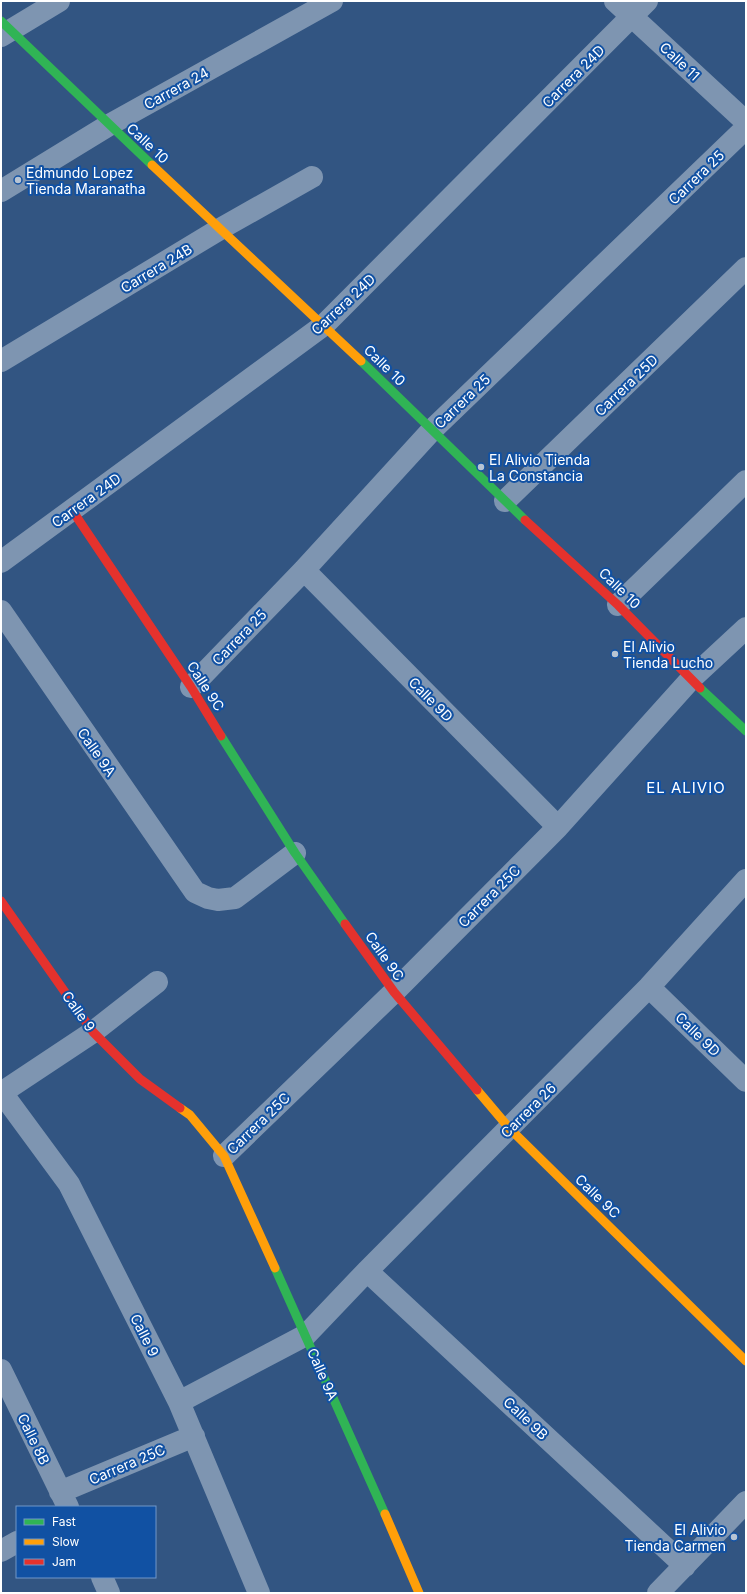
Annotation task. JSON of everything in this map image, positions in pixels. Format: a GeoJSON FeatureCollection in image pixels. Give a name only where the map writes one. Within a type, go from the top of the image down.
{"type":"FeatureCollection","features":[{"type":"Feature","properties":{"kind":"street"},"geometry":{"type":"LineString","coordinates":[[4,29],[59,1]]}},
{"type":"Feature","properties":{"kind":"street","name":"Carrera 24"},"geometry":{"type":"LineString","coordinates":[[1,190],[109,125],[332,1]]}},
{"type":"Feature","properties":{"kind":"street","name":"Calle 11"},"geometry":{"type":"LineString","coordinates":[[615,1],[746,122]]}},
{"type":"Feature","properties":{"kind":"street","name":"Carrera 24D"},"geometry":{"type":"LineString","coordinates":[[1,562],[324,326],[647,1]]}},
{"type":"Feature","properties":{"kind":"street","name":"Calle 10"},"geometry":{"type":"LineString","coordinates":[[4,29],[324,326],[505,501],[618,605],[691,679],[746,731]]}},
{"type":"Feature","properties":{"kind":"street","name":"Carrera 25"},"geometry":{"type":"LineString","coordinates":[[190,687],[304,570],[432,430],[746,128]]}},
{"type":"Feature","properties":{"kind":"street","name":"Carrera 24B"},"geometry":{"type":"LineString","coordinates":[[1,361],[220,229],[312,177]]}},
{"type":"Feature","properties":{"kind":"street","name":"Carrera 25D"},"geometry":{"type":"LineString","coordinates":[[505,501],[746,268]]}},
{"type":"Feature","properties":{"kind":"street"},"geometry":{"type":"LineString","coordinates":[[618,605],[746,481]]}},
{"type":"Feature","properties":{"kind":"street","name":"Calle 9C"},"geometry":{"type":"LineString","coordinates":[[72,510],[190,687],[295,853],[394,992],[510,1129],[746,1361]]}},
{"type":"Feature","properties":{"kind":"street","name":"Calle 9D"},"geometry":{"type":"LineString","coordinates":[[304,570],[558,827]]}},
{"type":"Feature","properties":{"kind":"street","name":"Calle 9A"},"geometry":{"type":"LineString","coordinates":[[1,611],[195,892],[208,898],[218,900],[235,898],[295,853]]}},
{"type":"Feature","properties":{"kind":"street","name":"Carrera 25C"},"geometry":{"type":"LineString","coordinates":[[224,1156],[394,992],[558,827],[691,679],[746,628]]}},
{"type":"Feature","properties":{"kind":"street","name":"Carrera 26"},"geometry":{"type":"LineString","coordinates":[[306,1335],[367,1270],[510,1129],[649,987],[746,880]]}},
{"type":"Feature","properties":{"kind":"street","name":"Calle 9"},"geometry":{"type":"LineString","coordinates":[[1,901],[93,1032],[140,1079],[190,1115],[224,1156]]}},
{"type":"Feature","properties":{"kind":"street"},"geometry":{"type":"LineString","coordinates":[[2,1093],[93,1032],[157,982]]}},
{"type":"Feature","properties":{"kind":"street","name":"Calle 9D"},"geometry":{"type":"LineString","coordinates":[[649,987],[746,1080]]}},
{"type":"Feature","properties":{"kind":"street","name":"Calle 9"},"geometry":{"type":"LineString","coordinates":[[2,1093],[68,1184],[179,1402],[259,1593]]}},
{"type":"Feature","properties":{"kind":"street","name":"Calle 9A"},"geometry":{"type":"LineString","coordinates":[[224,1156],[306,1335],[419,1593]]}},
{"type":"Feature","properties":{"kind":"street","name":"Calle 9B"},"geometry":{"type":"LineString","coordinates":[[367,1270],[685,1566]]}},
{"type":"Feature","properties":{"kind":"street"},"geometry":{"type":"LineString","coordinates":[[179,1402],[306,1335]]}},
{"type":"Feature","properties":{"kind":"street","name":"Calle 8B"},"geometry":{"type":"LineString","coordinates":[[1,1370],[64,1499]]}},
{"type":"Feature","properties":{"kind":"street","name":"Carrera 25C"},"geometry":{"type":"LineString","coordinates":[[64,1499],[194,1436]]}},
{"type":"Feature","properties":{"kind":"street"},"geometry":{"type":"LineString","coordinates":[[658,1593],[746,1502]]}},
{"type":"Feature","properties":{"kind":"street"},"geometry":{"type":"LineString","coordinates":[[1,1551],[16,1543]]}},
{"type":"Feature","properties":{"kind":"street"},"geometry":{"type":"LineString","coordinates":[[102,1578],[109,1593]]}},
{"type":"Feature","properties":{"kind":"traffic: fast"},"geometry":{"type":"LineString","coordinates":[[1,21],[152,165]]}},
{"type":"Feature","properties":{"kind":"traffic: fast"},"geometry":{"type":"LineString","coordinates":[[361,361],[525,520]]}},
{"type":"Feature","properties":{"kind":"traffic: fast"},"geometry":{"type":"LineString","coordinates":[[700,688],[746,731]]}},
{"type":"Feature","properties":{"kind":"traffic: fast"},"geometry":{"type":"LineString","coordinates":[[221,736],[295,853],[345,924]]}},
{"type":"Feature","properties":{"kind":"traffic: fast"},"geometry":{"type":"LineString","coordinates":[[275,1268],[385,1514]]}},
{"type":"Feature","properties":{"kind":"traffic: slow"},"geometry":{"type":"LineString","coordinates":[[152,165],[361,361]]}},
{"type":"Feature","properties":{"kind":"traffic: slow"},"geometry":{"type":"LineString","coordinates":[[477,1090],[510,1129],[746,1361]]}},
{"type":"Feature","properties":{"kind":"traffic: slow"},"geometry":{"type":"LineString","coordinates":[[180,1108],[190,1115],[224,1156],[275,1268]]}},
{"type":"Feature","properties":{"kind":"traffic: slow"},"geometry":{"type":"LineString","coordinates":[[385,1514],[419,1593]]}},
{"type":"Feature","properties":{"kind":"traffic: jam"},"geometry":{"type":"LineString","coordinates":[[72,510],[191,687],[221,736]]}},
{"type":"Feature","properties":{"kind":"traffic: jam"},"geometry":{"type":"LineString","coordinates":[[525,520],[618,605],[700,688]]}},
{"type":"Feature","properties":{"kind":"traffic: jam"},"geometry":{"type":"LineString","coordinates":[[1,901],[93,1032],[140,1079],[180,1108]]}},
{"type":"Feature","properties":{"kind":"traffic: jam"},"geometry":{"type":"LineString","coordinates":[[345,924],[394,992],[477,1090]]}},
{"type":"Feature","properties":{"kind":"place","name":"Edmundo Lopez Tienda Maranatha"},"geometry":{"type":"Point","coordinates":[18,180]}},
{"type":"Feature","properties":{"kind":"place","name":"El Alivio Tienda La Constancia"},"geometry":{"type":"Point","coordinates":[481,467]}},
{"type":"Feature","properties":{"kind":"place","name":"El Alivio Tienda Lucho"},"geometry":{"type":"Point","coordinates":[615,654]}},
{"type":"Feature","properties":{"kind":"place","name":"El Alivio Tienda Carmen"},"geometry":{"type":"Point","coordinates":[734,1537]}},
{"type":"Feature","properties":{"kind":"district","name":"EL ALIVIO"},"geometry":{"type":"Point","coordinates":[686,787]}}]}
